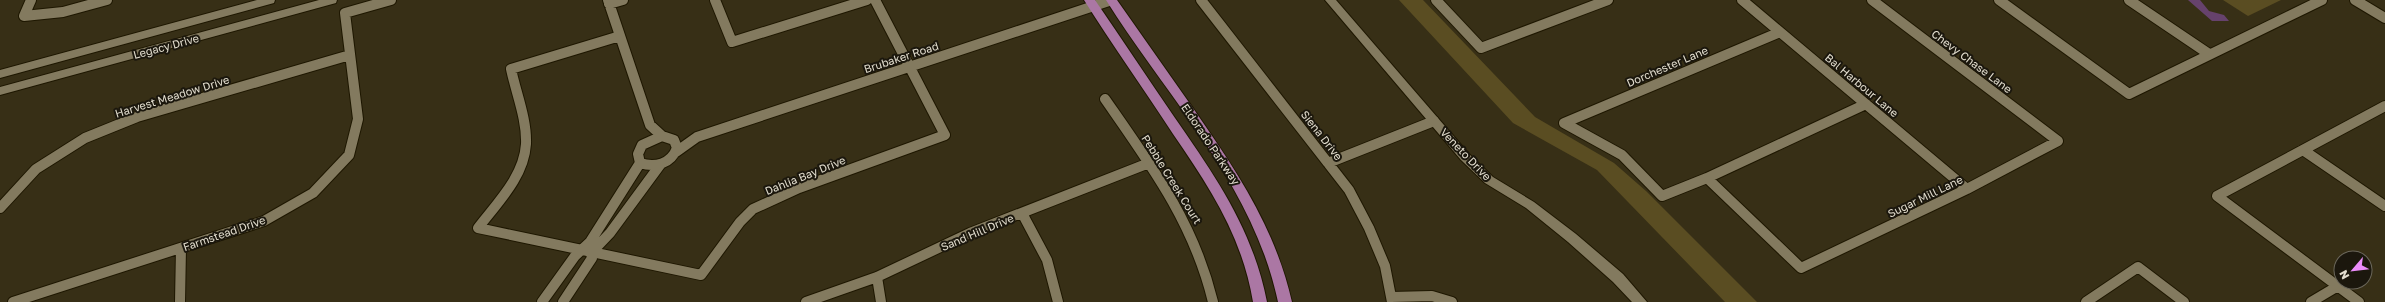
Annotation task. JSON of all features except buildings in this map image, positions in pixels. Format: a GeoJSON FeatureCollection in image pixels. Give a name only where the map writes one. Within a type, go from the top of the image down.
{"type":"FeatureCollection","features":[{"type":"Feature","properties":{"kind":"main road","name":"Legacy Drive"},"geometry":{"type":"LineString","coordinates":[[0,74],[270,0]]}},
{"type":"Feature","properties":{"kind":"main road","name":"Legacy Drive"},"geometry":{"type":"LineString","coordinates":[[0,91],[332,0]]}},
{"type":"Feature","properties":{"kind":"main road","name":"Eldorado Parkway"},"geometry":{"type":"LineString","coordinates":[[1112,0],[1237,180],[1256,214],[1272,255],[1285,302]]}},
{"type":"Feature","properties":{"kind":"main road","name":"Veneto Drive"},"geometry":{"type":"LineString","coordinates":[[1330,0],[1465,157],[1489,180],[1530,206],[1572,238],[1618,278],[1640,302]]}},
{"type":"Feature","properties":{"kind":"main road","name":"Eldorado Parkway"},"geometry":{"type":"LineString","coordinates":[[1091,3],[1216,187],[1234,220],[1249,259],[1260,302]]}},
{"type":"Feature","properties":{"kind":"street"},"geometry":{"type":"LineString","coordinates":[[31,0],[24,16],[63,12],[107,0]]}},
{"type":"Feature","properties":{"kind":"street","name":"Farmstead Drive"},"geometry":{"type":"LineString","coordinates":[[13,302],[264,221],[313,193],[349,154],[358,120],[345,13],[392,0]]}},
{"type":"Feature","properties":{"kind":"street"},"geometry":{"type":"LineString","coordinates":[[542,302],[575,256],[587,252],[610,234],[660,165],[676,152],[674,140],[662,136],[650,125],[609,2],[623,0]]}},
{"type":"Feature","properties":{"kind":"street"},"geometry":{"type":"LineString","coordinates":[[716,0],[732,42],[867,0]]}},
{"type":"Feature","properties":{"kind":"street"},"geometry":{"type":"LineString","coordinates":[[875,0],[910,67]]}},
{"type":"Feature","properties":{"kind":"street","name":"Brubaker Road"},"geometry":{"type":"LineString","coordinates":[[676,152],[697,137],[910,67],[1091,3],[1112,0]]}},
{"type":"Feature","properties":{"kind":"street","name":"Siena Drive"},"geometry":{"type":"LineString","coordinates":[[1202,0],[1349,190],[1370,228],[1385,266],[1392,299]]}},
{"type":"Feature","properties":{"kind":"street"},"geometry":{"type":"LineString","coordinates":[[1436,0],[1481,48],[1608,0]]}},
{"type":"Feature","properties":{"kind":"street","name":"Bal Harbour Lane"},"geometry":{"type":"LineString","coordinates":[[1742,0],[1967,189]]}},
{"type":"Feature","properties":{"kind":"street","name":"Chevy Chase Lane"},"geometry":{"type":"LineString","coordinates":[[1872,0],[2058,141]]}},
{"type":"Feature","properties":{"kind":"street"},"geometry":{"type":"LineString","coordinates":[[1999,0],[2129,94],[2322,0]]}},
{"type":"Feature","properties":{"kind":"street"},"geometry":{"type":"LineString","coordinates":[[2129,0],[2209,54]]}},
{"type":"Feature","properties":{"kind":"street"},"geometry":{"type":"LineString","coordinates":[[2355,0],[2385,18]]}},
{"type":"Feature","properties":{"kind":"street","name":"Dorchester Lane"},"geometry":{"type":"LineString","coordinates":[[1708,178],[1662,196],[1622,155],[1564,123],[1780,32]]}},
{"type":"Feature","properties":{"kind":"street"},"geometry":{"type":"LineString","coordinates":[[563,302],[592,258],[587,252],[478,228],[514,178],[524,155],[525,134],[511,70],[620,36]]}},
{"type":"Feature","properties":{"kind":"street","name":"Harvest Meadow Drive"},"geometry":{"type":"LineString","coordinates":[[0,208],[36,169],[85,138],[137,117],[350,55]]}},
{"type":"Feature","properties":{"kind":"street","name":"Dahlia Bay Drive"},"geometry":{"type":"LineString","coordinates":[[587,252],[701,275],[740,222],[753,210],[799,188],[945,135],[910,67]]}},
{"type":"Feature","properties":{"kind":"street","name":"Pebble Creek Court"},"geometry":{"type":"LineString","coordinates":[[1105,98],[1149,163],[1192,233],[1210,284],[1214,302]]}},
{"type":"Feature","properties":{"kind":"street"},"geometry":{"type":"LineString","coordinates":[[1708,178],[1866,104]]}},
{"type":"Feature","properties":{"kind":"street"},"geometry":{"type":"LineString","coordinates":[[2333,282],[2217,196],[2385,106]]}},
{"type":"Feature","properties":{"kind":"street"},"geometry":{"type":"LineString","coordinates":[[1328,163],[1434,121]]}},
{"type":"Feature","properties":{"kind":"street"},"geometry":{"type":"LineString","coordinates":[[587,252],[640,163],[638,159],[639,149],[645,142],[650,125]]}},
{"type":"Feature","properties":{"kind":"street"},"geometry":{"type":"LineString","coordinates":[[645,142],[662,136]]}},
{"type":"Feature","properties":{"kind":"street","name":"Brubaker Road"},"geometry":{"type":"LineString","coordinates":[[674,140],[686,136],[697,137]]}},
{"type":"Feature","properties":{"kind":"street","name":"Sugar Mill Lane"},"geometry":{"type":"LineString","coordinates":[[1708,178],[1801,268],[1967,189],[2058,141]]}},
{"type":"Feature","properties":{"kind":"street"},"geometry":{"type":"LineString","coordinates":[[2303,150],[2385,206]]}},
{"type":"Feature","properties":{"kind":"street"},"geometry":{"type":"LineString","coordinates":[[640,163],[654,166],[660,165]]}},
{"type":"Feature","properties":{"kind":"street","name":"Sand Hill Drive"},"geometry":{"type":"LineString","coordinates":[[806,302],[877,277],[970,233],[1149,163]]}},
{"type":"Feature","properties":{"kind":"street"},"geometry":{"type":"LineString","coordinates":[[1022,213],[1047,260],[1058,302]]}},
{"type":"Feature","properties":{"kind":"street"},"geometry":{"type":"LineString","coordinates":[[180,302],[181,248]]}},
{"type":"Feature","properties":{"kind":"street"},"geometry":{"type":"LineString","coordinates":[[2086,302],[2138,267],[2184,302]]}},
{"type":"Feature","properties":{"kind":"street"},"geometry":{"type":"LineString","coordinates":[[877,277],[881,302]]}},
{"type":"Feature","properties":{"kind":"street"},"geometry":{"type":"LineString","coordinates":[[2311,302],[2333,289]]}},
{"type":"Feature","properties":{"kind":"street"},"geometry":{"type":"LineString","coordinates":[[2343,290],[2359,302]]}},
{"type":"Feature","properties":{"kind":"street"},"geometry":{"type":"LineString","coordinates":[[1392,299],[1432,296],[1452,302]]}},
{"type":"Feature","properties":{"kind":"shaded area"},"geometry":{"type":"Polygon","coordinates":[[[1399,0],[1423,0],[1535,117],[1614,163],[1646,191],[1757,302],[1725,302],[1597,170],[1513,123],[1399,0]]]}},
{"type":"Feature","properties":{"kind":"shaded area"},"geometry":{"type":"Polygon","coordinates":[[[2188,0],[2200,0],[2209,11],[2224,15],[2229,21],[2212,21],[2188,0]]]}},
{"type":"Feature","properties":{"kind":"shaded area"},"geometry":{"type":"Polygon","coordinates":[[[2223,0],[2281,0],[2248,16],[2223,0]]]}}]}
